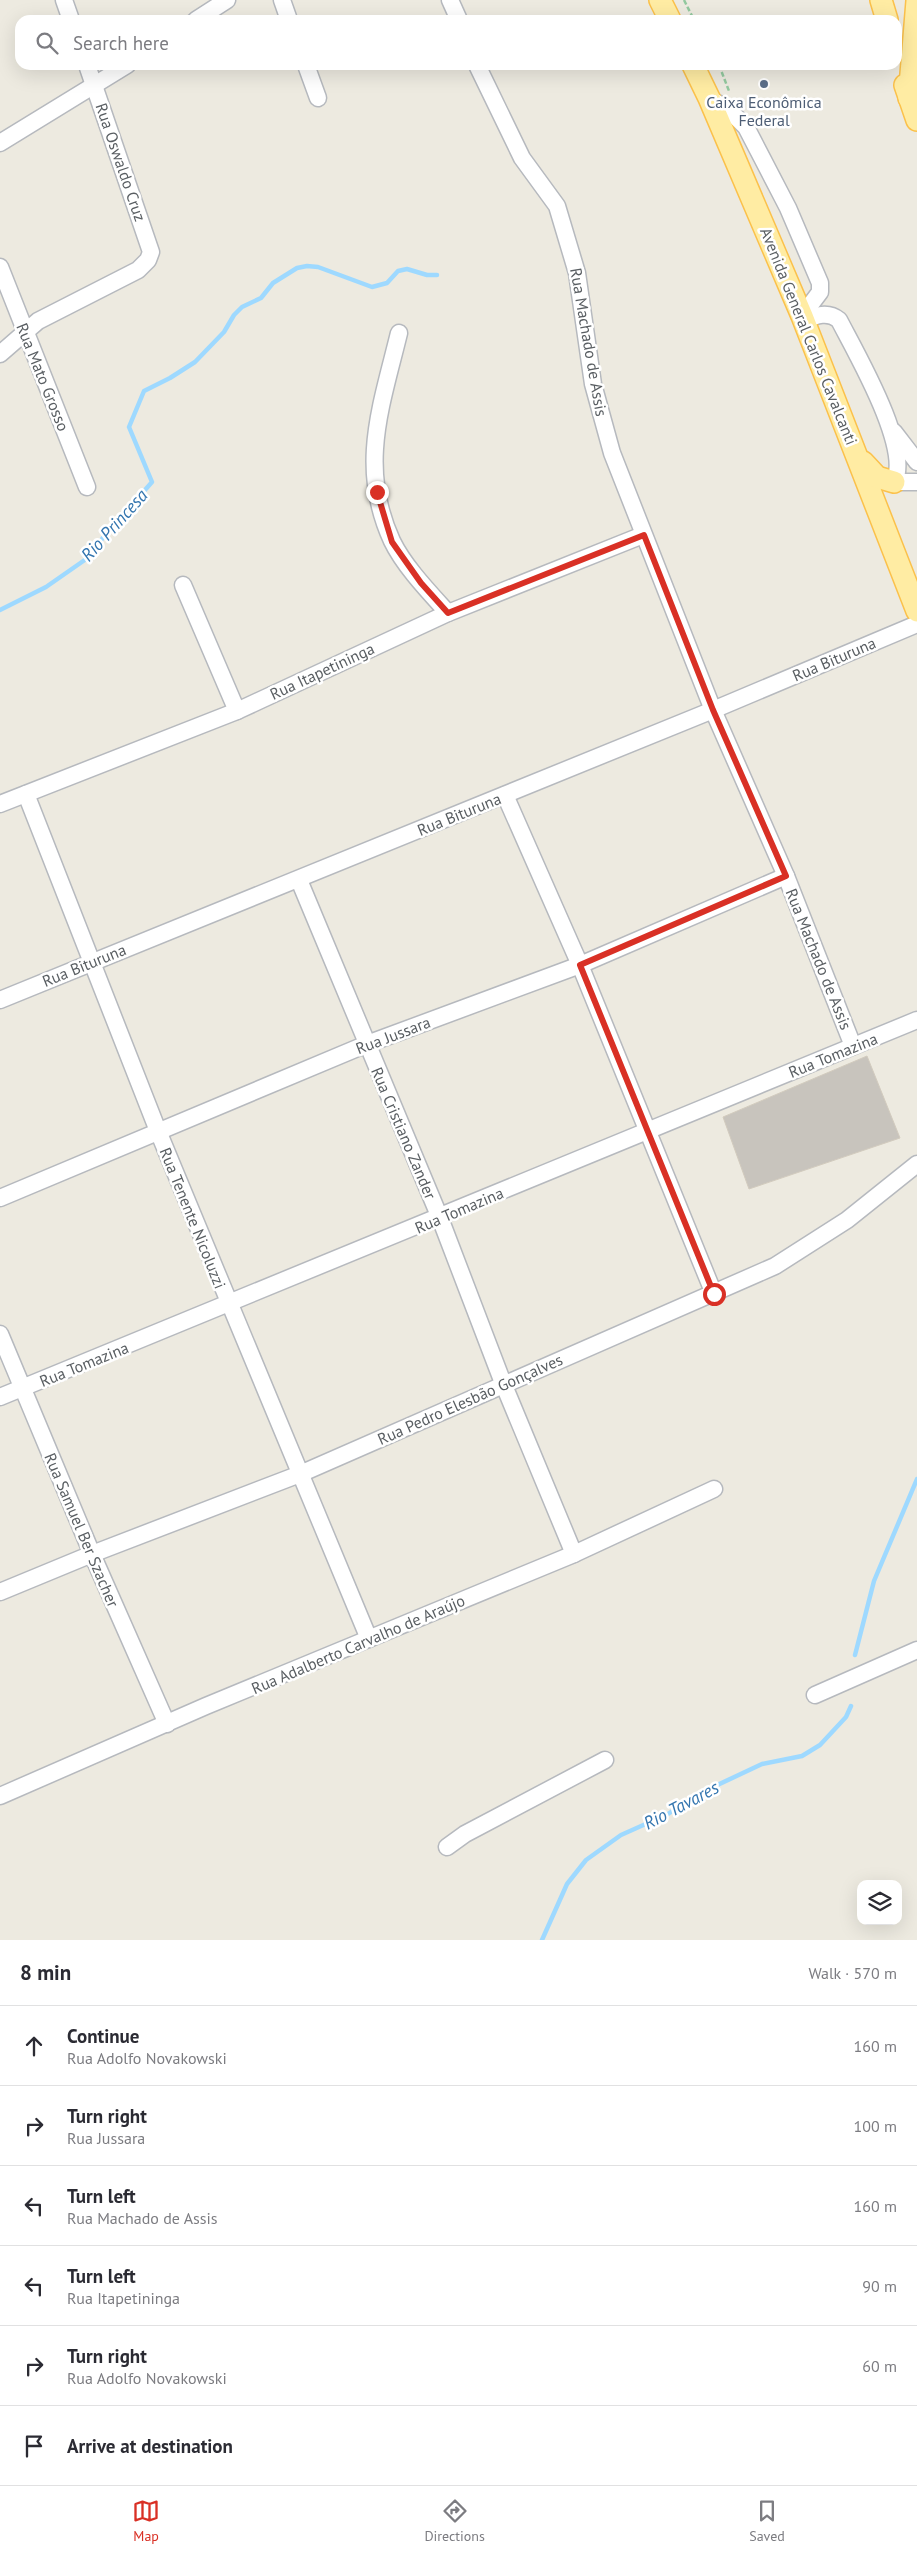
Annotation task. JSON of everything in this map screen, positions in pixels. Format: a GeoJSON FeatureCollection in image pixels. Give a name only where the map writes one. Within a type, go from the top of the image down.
{"type":"FeatureCollection","features":[{"type":"Feature","properties":{"kind":"main road"},"geometry":{"type":"LineString","coordinates":[[660,0],[668,15]]}},
{"type":"Feature","properties":{"kind":"main road"},"geometry":{"type":"LineString","coordinates":[[882,0],[886,15]]}},
{"type":"Feature","properties":{"kind":"main road"},"geometry":{"type":"LineString","coordinates":[[909,98],[917,0]]}},
{"type":"Feature","properties":{"kind":"main road","name":"Avenida General Carlos Cavalcanti"},"geometry":{"type":"LineString","coordinates":[[695,70],[709,98],[803,319],[856,448],[917,611]]}},
{"type":"Feature","properties":{"kind":"main road"},"geometry":{"type":"LineString","coordinates":[[901,70],[917,120]]}},
{"type":"Feature","properties":{"kind":"main road"},"geometry":{"type":"LineString","coordinates":[[856,448],[870,472],[882,480],[894,482]]}},
{"type":"Feature","properties":{"kind":"street"},"geometry":{"type":"LineString","coordinates":[[64,0],[69,15]]}},
{"type":"Feature","properties":{"kind":"street"},"geometry":{"type":"LineString","coordinates":[[204,15],[227,0]]}},
{"type":"Feature","properties":{"kind":"street"},"geometry":{"type":"LineString","coordinates":[[282,0],[287,15]]}},
{"type":"Feature","properties":{"kind":"street"},"geometry":{"type":"LineString","coordinates":[[450,0],[457,15]]}},
{"type":"Feature","properties":{"kind":"street","name":"Rua Oswaldo Cruz"},"geometry":{"type":"LineString","coordinates":[[24,332],[38,321],[138,270],[148,260],[151,252],[89,70]]}},
{"type":"Feature","properties":{"kind":"street"},"geometry":{"type":"LineString","coordinates":[[0,143],[119,70]]}},
{"type":"Feature","properties":{"kind":"street"},"geometry":{"type":"LineString","coordinates":[[308,70],[318,98]]}},
{"type":"Feature","properties":{"kind":"street","name":"Rua Machado de Assis"},"geometry":{"type":"LineString","coordinates":[[479,70],[522,158],[557,206],[577,273],[593,384],[612,453],[713,710],[786,876],[853,1046]]}},
{"type":"Feature","properties":{"kind":"street"},"geometry":{"type":"LineString","coordinates":[[709,98],[730,111],[746,127],[788,208],[817,274],[821,287],[820,292],[803,319]]}},
{"type":"Feature","properties":{"kind":"street","name":"Rua Mato Grosso"},"geometry":{"type":"LineString","coordinates":[[0,267],[24,332],[87,487]]}},
{"type":"Feature","properties":{"kind":"street"},"geometry":{"type":"LineString","coordinates":[[803,319],[822,315],[834,316],[840,320],[891,428],[917,462]]}},
{"type":"Feature","properties":{"kind":"street"},"geometry":{"type":"LineString","coordinates":[[0,354],[12,346],[24,332]]}},
{"type":"Feature","properties":{"kind":"street"},"geometry":{"type":"LineString","coordinates":[[399,334],[376,429],[373,459],[377,492],[392,542],[421,583],[448,613]]}},
{"type":"Feature","properties":{"kind":"street"},"geometry":{"type":"LineString","coordinates":[[891,428],[898,468],[894,482],[917,482]]}},
{"type":"Feature","properties":{"kind":"street","name":"Rua Itapetininga"},"geometry":{"type":"LineString","coordinates":[[0,804],[237,711],[448,613],[644,535]]}},
{"type":"Feature","properties":{"kind":"street"},"geometry":{"type":"LineString","coordinates":[[183,585],[237,711]]}},
{"type":"Feature","properties":{"kind":"street","name":"Rua Bituruna"},"geometry":{"type":"LineString","coordinates":[[0,1000],[90,962],[299,880],[917,624]]}},
{"type":"Feature","properties":{"kind":"street","name":"Rua Tenente Nicoluzzi"},"geometry":{"type":"LineString","coordinates":[[26,794],[90,962],[158,1131],[368,1639]]}},
{"type":"Feature","properties":{"kind":"street"},"geometry":{"type":"LineString","coordinates":[[505,795],[580,965],[646,1132],[714,1294]]}},
{"type":"Feature","properties":{"kind":"street","name":"Rua Jussara"},"geometry":{"type":"LineString","coordinates":[[0,1198],[368,1044],[580,965],[786,876]]}},
{"type":"Feature","properties":{"kind":"street","name":"Rua Cristiano Zander"},"geometry":{"type":"LineString","coordinates":[[299,880],[440,1218],[503,1384],[574,1554]]}},
{"type":"Feature","properties":{"kind":"street","name":"Rua Tomazina"},"geometry":{"type":"LineString","coordinates":[[0,1397],[229,1305],[917,1020]]}},
{"type":"Feature","properties":{"kind":"street","name":"Rua Pedro Elesbão Gonçalves"},"geometry":{"type":"LineString","coordinates":[[0,1592],[92,1554],[300,1474],[775,1266],[831,1231],[917,1164]]}},
{"type":"Feature","properties":{"kind":"street","name":"Rua Samuel Ber Szacher"},"geometry":{"type":"LineString","coordinates":[[0,1334],[92,1554],[168,1724]]}},
{"type":"Feature","properties":{"kind":"street","name":"Rua Adalberto Carvalho de Araújo"},"geometry":{"type":"LineString","coordinates":[[0,1796],[368,1639],[574,1554],[714,1489]]}},
{"type":"Feature","properties":{"kind":"street"},"geometry":{"type":"LineString","coordinates":[[815,1695],[917,1650]]}},
{"type":"Feature","properties":{"kind":"street"},"geometry":{"type":"LineString","coordinates":[[447,1848],[465,1834],[605,1760]]}},
{"type":"Feature","properties":{"kind":"path"},"geometry":{"type":"LineString","coordinates":[[684,0],[692,15]]}},
{"type":"Feature","properties":{"kind":"building"},"geometry":{"type":"Polygon","coordinates":[[[867,1056],[900,1138],[749,1189],[723,1117],[867,1056]]]}},
{"type":"Feature","properties":{"kind":"waterway","name":"Rio Princesa"},"geometry":{"type":"LineString","coordinates":[[0,610],[46,587],[89,557],[102,539],[152,482],[129,427],[144,391],[170,378],[195,362],[224,332],[234,315],[242,307],[261,298],[273,283],[297,268],[307,266],[318,267],[372,287],[387,283],[398,271],[407,269],[427,275],[437,275]]}},
{"type":"Feature","properties":{"kind":"waterway","name":"Rio Tavares"},"geometry":{"type":"LineString","coordinates":[[855,1655],[874,1581],[917,1479]]}},
{"type":"Feature","properties":{"kind":"waterway","name":"Rio Tavares"},"geometry":{"type":"LineString","coordinates":[[542,1940],[567,1884],[586,1860],[621,1835],[668,1814],[694,1796],[762,1764],[802,1756],[820,1745],[846,1717],[851,1706]]}},
{"type":"Feature","properties":{"kind":"place","name":"Caixa Econômica Federal"},"geometry":{"type":"Point","coordinates":[764,84]}},
{"type":"Feature","properties":{"kind":"route"},"geometry":{"type":"LineString","coordinates":[[377,492],[392,542],[421,583],[448,613],[644,535],[713,710],[786,876],[580,965],[646,1132],[714,1294]]}}]}
